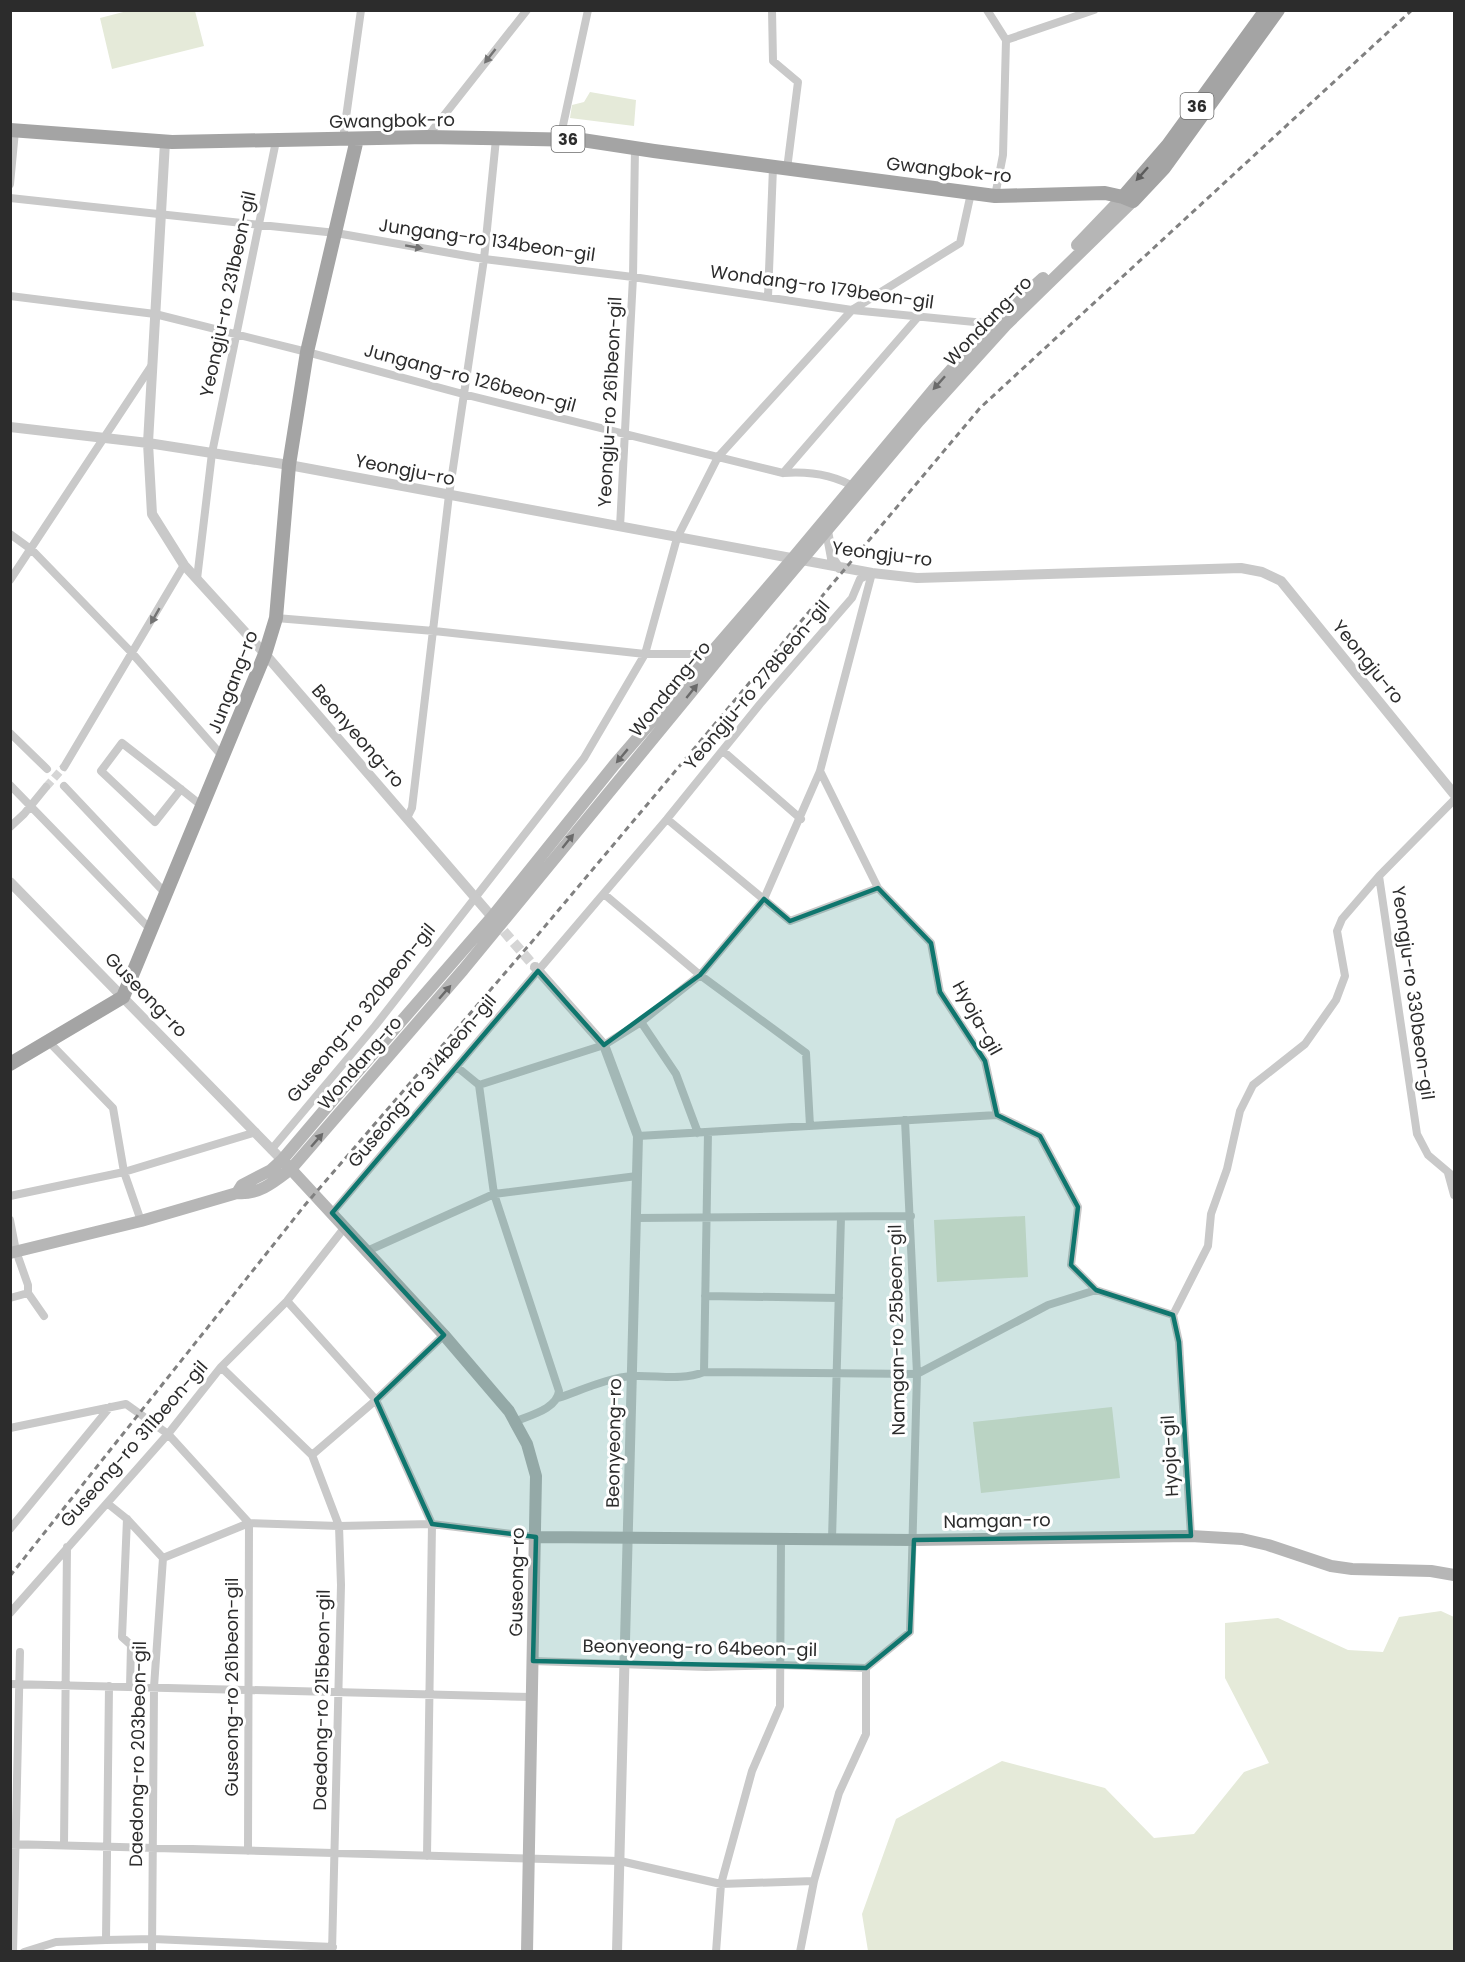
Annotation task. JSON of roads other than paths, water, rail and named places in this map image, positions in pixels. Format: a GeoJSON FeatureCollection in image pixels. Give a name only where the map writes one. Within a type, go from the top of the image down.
{"type":"FeatureCollection","features":[{"type":"Feature","properties":{"kind":"main road","name":"Wondang-ro"},"geometry":{"type":"LineString","coordinates":[[287,1165],[338,1094],[492,917],[615,764],[708,654],[827,531],[856,488],[1006,325],[1128,199],[1266,10]]}},
{"type":"Feature","properties":{"kind":"main road","name":"Wondang-ro"},"geometry":{"type":"LineString","coordinates":[[13,1252],[141,1221],[237,1193],[242,1185],[271,1170],[287,1165],[464,970],[992,324],[1164,168],[1278,10]]}},
{"type":"Feature","properties":{"kind":"main road","name":"Gwangbok-ro"},"geometry":{"type":"LineString","coordinates":[[13,131],[165,142],[427,137],[582,140],[995,196],[1098,193],[1128,199]]}},
{"type":"Feature","properties":{"kind":"main road","name":"Jungang-ro"},"geometry":{"type":"LineString","coordinates":[[123,997],[265,654],[276,618],[289,465],[307,352],[336,233],[350,139]]}},
{"type":"Feature","properties":{"kind":"main road"},"geometry":{"type":"LineString","coordinates":[[10,1064],[123,997]]}},
{"type":"Feature","properties":{"kind":"main road","name":"Guseong-ro"},"geometry":{"type":"LineString","coordinates":[[287,1165],[444,1335],[508,1411],[527,1444],[536,1476],[527,1952]]}},
{"type":"Feature","properties":{"kind":"main road","name":"Namgan-ro"},"geometry":{"type":"LineString","coordinates":[[536,1537],[914,1540],[1191,1536],[1242,1539],[1341,1568],[1431,1571],[1455,1575]]}},
{"type":"Feature","properties":{"kind":"street"},"geometry":{"type":"LineString","coordinates":[[350,139],[361,10]]}},
{"type":"Feature","properties":{"kind":"street"},"geometry":{"type":"LineString","coordinates":[[427,137],[526,10]]}},
{"type":"Feature","properties":{"kind":"street"},"geometry":{"type":"LineString","coordinates":[[560,139],[588,10]]}},
{"type":"Feature","properties":{"kind":"street"},"geometry":{"type":"LineString","coordinates":[[768,297],[780,168],[798,82],[773,61],[772,10]]}},
{"type":"Feature","properties":{"kind":"street"},"geometry":{"type":"LineString","coordinates":[[987,10],[1006,40],[1003,155],[995,196]]}},
{"type":"Feature","properties":{"kind":"street"},"geometry":{"type":"LineString","coordinates":[[1006,40],[1094,10]]}},
{"type":"Feature","properties":{"kind":"street"},"geometry":{"type":"LineString","coordinates":[[10,184],[13,131]]}},
{"type":"Feature","properties":{"kind":"street"},"geometry":{"type":"LineString","coordinates":[[407,818],[412,808],[449,495],[484,259],[496,139]]}},
{"type":"Feature","properties":{"kind":"street","name":"Yeongju-ro 231beon-gil"},"geometry":{"type":"LineString","coordinates":[[212,453],[276,141]]}},
{"type":"Feature","properties":{"kind":"street","name":"Beonyeong-ro"},"geometry":{"type":"LineString","coordinates":[[165,142],[148,443],[152,514],[184,565],[265,654],[492,917]]}},
{"type":"Feature","properties":{"kind":"street","name":"Yeongju-ro 261beon-gil"},"geometry":{"type":"LineString","coordinates":[[620,527],[633,277],[635,148]]}},
{"type":"Feature","properties":{"kind":"street","name":"Guseong-ro 320beon-gil"},"geometry":{"type":"LineString","coordinates":[[271,1150],[375,1026],[584,759],[645,654],[676,538],[718,457],[852,309],[960,243],[971,193]]}},
{"type":"Feature","properties":{"kind":"street"},"geometry":{"type":"LineString","coordinates":[[10,198],[336,233]]}},
{"type":"Feature","properties":{"kind":"street","name":"Jungang-ro 134beon-gil"},"geometry":{"type":"LineString","coordinates":[[336,233],[484,259],[633,277]]}},
{"type":"Feature","properties":{"kind":"street","name":"Wondang-ro 179beon-gil"},"geometry":{"type":"LineString","coordinates":[[633,277],[852,309],[1006,325]]}},
{"type":"Feature","properties":{"kind":"street"},"geometry":{"type":"LineString","coordinates":[[10,296],[155,314],[307,352]]}},
{"type":"Feature","properties":{"kind":"street"},"geometry":{"type":"LineString","coordinates":[[783,473],[918,317]]}},
{"type":"Feature","properties":{"kind":"street","name":"Jungang-ro 126beon-gil"},"geometry":{"type":"LineString","coordinates":[[307,352],[463,394],[783,473],[807,471],[823,474],[856,488]]}},
{"type":"Feature","properties":{"kind":"street"},"geometry":{"type":"LineString","coordinates":[[10,580],[153,365]]}},
{"type":"Feature","properties":{"kind":"street","name":"Yeongju-ro"},"geometry":{"type":"LineString","coordinates":[[10,427],[105,437],[289,465],[872,573],[916,578],[1241,568],[1262,572],[1281,581],[1455,794]]}},
{"type":"Feature","properties":{"kind":"street"},"geometry":{"type":"LineString","coordinates":[[197,579],[212,453]]}},
{"type":"Feature","properties":{"kind":"street"},"geometry":{"type":"LineString","coordinates":[[827,531],[831,558],[839,568]]}},
{"type":"Feature","properties":{"kind":"street"},"geometry":{"type":"LineString","coordinates":[[10,534],[32,549],[132,653],[223,757]]}},
{"type":"Feature","properties":{"kind":"street"},"geometry":{"type":"LineString","coordinates":[[64,766],[184,565]]}},
{"type":"Feature","properties":{"kind":"street"},"geometry":{"type":"LineString","coordinates":[[479,1085],[604,1046],[641,1022],[700,975],[764,899],[801,819],[820,771],[872,573]]}},
{"type":"Feature","properties":{"kind":"street","name":"Yeongju-ro 278beon-gil"},"geometry":{"type":"LineString","coordinates":[[604,894],[760,704],[852,597],[860,579],[872,573]]}},
{"type":"Feature","properties":{"kind":"street"},"geometry":{"type":"LineString","coordinates":[[276,618],[434,631],[645,654],[708,654]]}},
{"type":"Feature","properties":{"kind":"street"},"geometry":{"type":"LineString","coordinates":[[10,733],[47,769]]}},
{"type":"Feature","properties":{"kind":"street"},"geometry":{"type":"LineString","coordinates":[[181,789],[156,822],[101,771],[122,743],[181,789],[202,806]]}},
{"type":"Feature","properties":{"kind":"street"},"geometry":{"type":"LineString","coordinates":[[723,751],[801,819]]}},
{"type":"Feature","properties":{"kind":"street","name":"Hyoja-gil"},"geometry":{"type":"LineString","coordinates":[[820,771],[878,888],[931,943],[940,992],[984,1061],[997,1115]]}},
{"type":"Feature","properties":{"kind":"street"},"geometry":{"type":"LineString","coordinates":[[10,785],[151,930]]}},
{"type":"Feature","properties":{"kind":"street"},"geometry":{"type":"LineString","coordinates":[[64,786],[166,894]]}},
{"type":"Feature","properties":{"kind":"street"},"geometry":{"type":"LineString","coordinates":[[10,826],[46,787]]}},
{"type":"Feature","properties":{"kind":"street","name":"Yeongju-ro 330beon-gil"},"geometry":{"type":"LineString","coordinates":[[1451,1175],[1428,1155],[1417,1134],[1380,876],[1455,800]]}},
{"type":"Feature","properties":{"kind":"street"},"geometry":{"type":"LineString","coordinates":[[667,819],[790,921],[878,888]]}},
{"type":"Feature","properties":{"kind":"street"},"geometry":{"type":"LineString","coordinates":[[638,1136],[997,1115],[1040,1136],[1078,1207],[1071,1265],[1096,1290],[1173,1315],[1208,1246],[1211,1214],[1227,1169],[1240,1111],[1253,1085],[1305,1044],[1336,1000],[1345,976],[1337,931],[1342,919],[1380,876]]}},
{"type":"Feature","properties":{"kind":"street","name":"Guseong-ro"},"geometry":{"type":"LineString","coordinates":[[10,882],[287,1165]]}},
{"type":"Feature","properties":{"kind":"street"},"geometry":{"type":"LineString","coordinates":[[604,894],[700,975],[806,1053],[810,1126]]}},
{"type":"Feature","properties":{"kind":"street","name":"Guseong-ro 314beon-gil"},"geometry":{"type":"LineString","coordinates":[[332,1213],[536,969],[604,894]]}},
{"type":"Feature","properties":{"kind":"street","name":"Beonyeong-ro"},"geometry":{"type":"LineString","coordinates":[[536,969],[604,1046],[638,1136],[617,1952]]}},
{"type":"Feature","properties":{"kind":"street"},"geometry":{"type":"LineString","coordinates":[[641,1022],[676,1074],[698,1133]]}},
{"type":"Feature","properties":{"kind":"street"},"geometry":{"type":"LineString","coordinates":[[48,1041],[113,1108],[124,1172],[141,1221]]}},
{"type":"Feature","properties":{"kind":"street"},"geometry":{"type":"LineString","coordinates":[[457,1066],[479,1085],[494,1194],[521,1281],[550,1360],[559,1391],[558,1398]]}},
{"type":"Feature","properties":{"kind":"street","name":"Namgan-ro 25beon-gil"},"geometry":{"type":"LineString","coordinates":[[905,1120],[917,1374],[914,1540]]}},
{"type":"Feature","properties":{"kind":"street"},"geometry":{"type":"LineString","coordinates":[[10,1196],[124,1172],[256,1132]]}},
{"type":"Feature","properties":{"kind":"street"},"geometry":{"type":"LineString","coordinates":[[704,1372],[708,1132]]}},
{"type":"Feature","properties":{"kind":"street"},"geometry":{"type":"LineString","coordinates":[[1451,1175],[1455,1195]]}},
{"type":"Feature","properties":{"kind":"street"},"geometry":{"type":"LineString","coordinates":[[367,1251],[494,1194],[637,1176]]}},
{"type":"Feature","properties":{"kind":"street"},"geometry":{"type":"LineString","coordinates":[[636,1218],[911,1216]]}},
{"type":"Feature","properties":{"kind":"street"},"geometry":{"type":"LineString","coordinates":[[832,1539],[841,1217]]}},
{"type":"Feature","properties":{"kind":"street"},"geometry":{"type":"LineString","coordinates":[[10,1220],[13,1252],[28,1286],[28,1293],[44,1316]]}},
{"type":"Feature","properties":{"kind":"street","name":"Guseong-ro 311beon-gil"},"geometry":{"type":"LineString","coordinates":[[10,1613],[168,1434],[221,1367],[287,1301],[345,1227]]}},
{"type":"Feature","properties":{"kind":"street"},"geometry":{"type":"LineString","coordinates":[[514,1422],[551,1405],[558,1398],[604,1382],[632,1376],[689,1378],[704,1372],[917,1374],[1048,1305],[1096,1290]]}},
{"type":"Feature","properties":{"kind":"street"},"geometry":{"type":"LineString","coordinates":[[10,1298],[28,1293]]}},
{"type":"Feature","properties":{"kind":"street"},"geometry":{"type":"LineString","coordinates":[[705,1296],[839,1298]]}},
{"type":"Feature","properties":{"kind":"street"},"geometry":{"type":"LineString","coordinates":[[287,1301],[376,1400],[432,1524],[427,1856]]}},
{"type":"Feature","properties":{"kind":"street","name":"Hyoja-gil"},"geometry":{"type":"LineString","coordinates":[[1173,1315],[1179,1342],[1191,1536]]}},
{"type":"Feature","properties":{"kind":"street"},"geometry":{"type":"LineString","coordinates":[[312,1455],[376,1400],[444,1335]]}},
{"type":"Feature","properties":{"kind":"street","name":"Daedong-ro 215beon-gil"},"geometry":{"type":"LineString","coordinates":[[221,1367],[312,1455],[339,1526],[341,1586],[332,1949]]}},
{"type":"Feature","properties":{"kind":"street"},"geometry":{"type":"LineString","coordinates":[[10,1428],[126,1404],[168,1434],[249,1523]]}},
{"type":"Feature","properties":{"kind":"street"},"geometry":{"type":"LineString","coordinates":[[10,1529],[111,1407]]}},
{"type":"Feature","properties":{"kind":"street"},"geometry":{"type":"LineString","coordinates":[[107,1503],[127,1520],[163,1558],[249,1523],[339,1526],[432,1524],[536,1537]]}},
{"type":"Feature","properties":{"kind":"street"},"geometry":{"type":"LineString","coordinates":[[127,1520],[122,1637],[131,1645],[130,1687]]}},
{"type":"Feature","properties":{"kind":"street","name":"Guseong-ro 261beon-gil"},"geometry":{"type":"LineString","coordinates":[[248,1851],[249,1523]]}},
{"type":"Feature","properties":{"kind":"street"},"geometry":{"type":"LineString","coordinates":[[716,1952],[721,1884],[752,1771],[780,1707],[781,1539]]}},
{"type":"Feature","properties":{"kind":"street"},"geometry":{"type":"LineString","coordinates":[[801,1952],[814,1881],[839,1793],[866,1734],[866,1668],[910,1632],[914,1540]]}},
{"type":"Feature","properties":{"kind":"street"},"geometry":{"type":"LineString","coordinates":[[64,1845],[67,1547]]}},
{"type":"Feature","properties":{"kind":"street","name":"Daedong-ro 203beon-gil"},"geometry":{"type":"LineString","coordinates":[[152,1952],[154,1687],[163,1558]]}},
{"type":"Feature","properties":{"kind":"street"},"geometry":{"type":"LineString","coordinates":[[13,1952],[15,1684],[21,1652]]}},
{"type":"Feature","properties":{"kind":"street","name":"Beonyeong-ro 64beon-gil"},"geometry":{"type":"LineString","coordinates":[[533,1661],[706,1667],[780,1665],[866,1668]]}},
{"type":"Feature","properties":{"kind":"street"},"geometry":{"type":"LineString","coordinates":[[15,1684],[531,1697]]}},
{"type":"Feature","properties":{"kind":"street"},"geometry":{"type":"LineString","coordinates":[[106,1940],[109,1686]]}},
{"type":"Feature","properties":{"kind":"street"},"geometry":{"type":"LineString","coordinates":[[13,1844],[620,1861],[721,1884],[814,1881]]}},
{"type":"Feature","properties":{"kind":"street"},"geometry":{"type":"LineString","coordinates":[[24,1952],[56,1942],[153,1939],[332,1949]]}},
{"type":"Feature","properties":{"kind":"tunnel"},"geometry":{"type":"LineString","coordinates":[[46,787],[64,767]]}},
{"type":"Feature","properties":{"kind":"tunnel"},"geometry":{"type":"LineString","coordinates":[[494,920],[535,967]]}},
{"type":"Feature","properties":{"kind":"railway"},"geometry":{"type":"LineString","coordinates":[[10,1576],[305,1205],[536,937],[980,408],[1412,10]]}}]}
